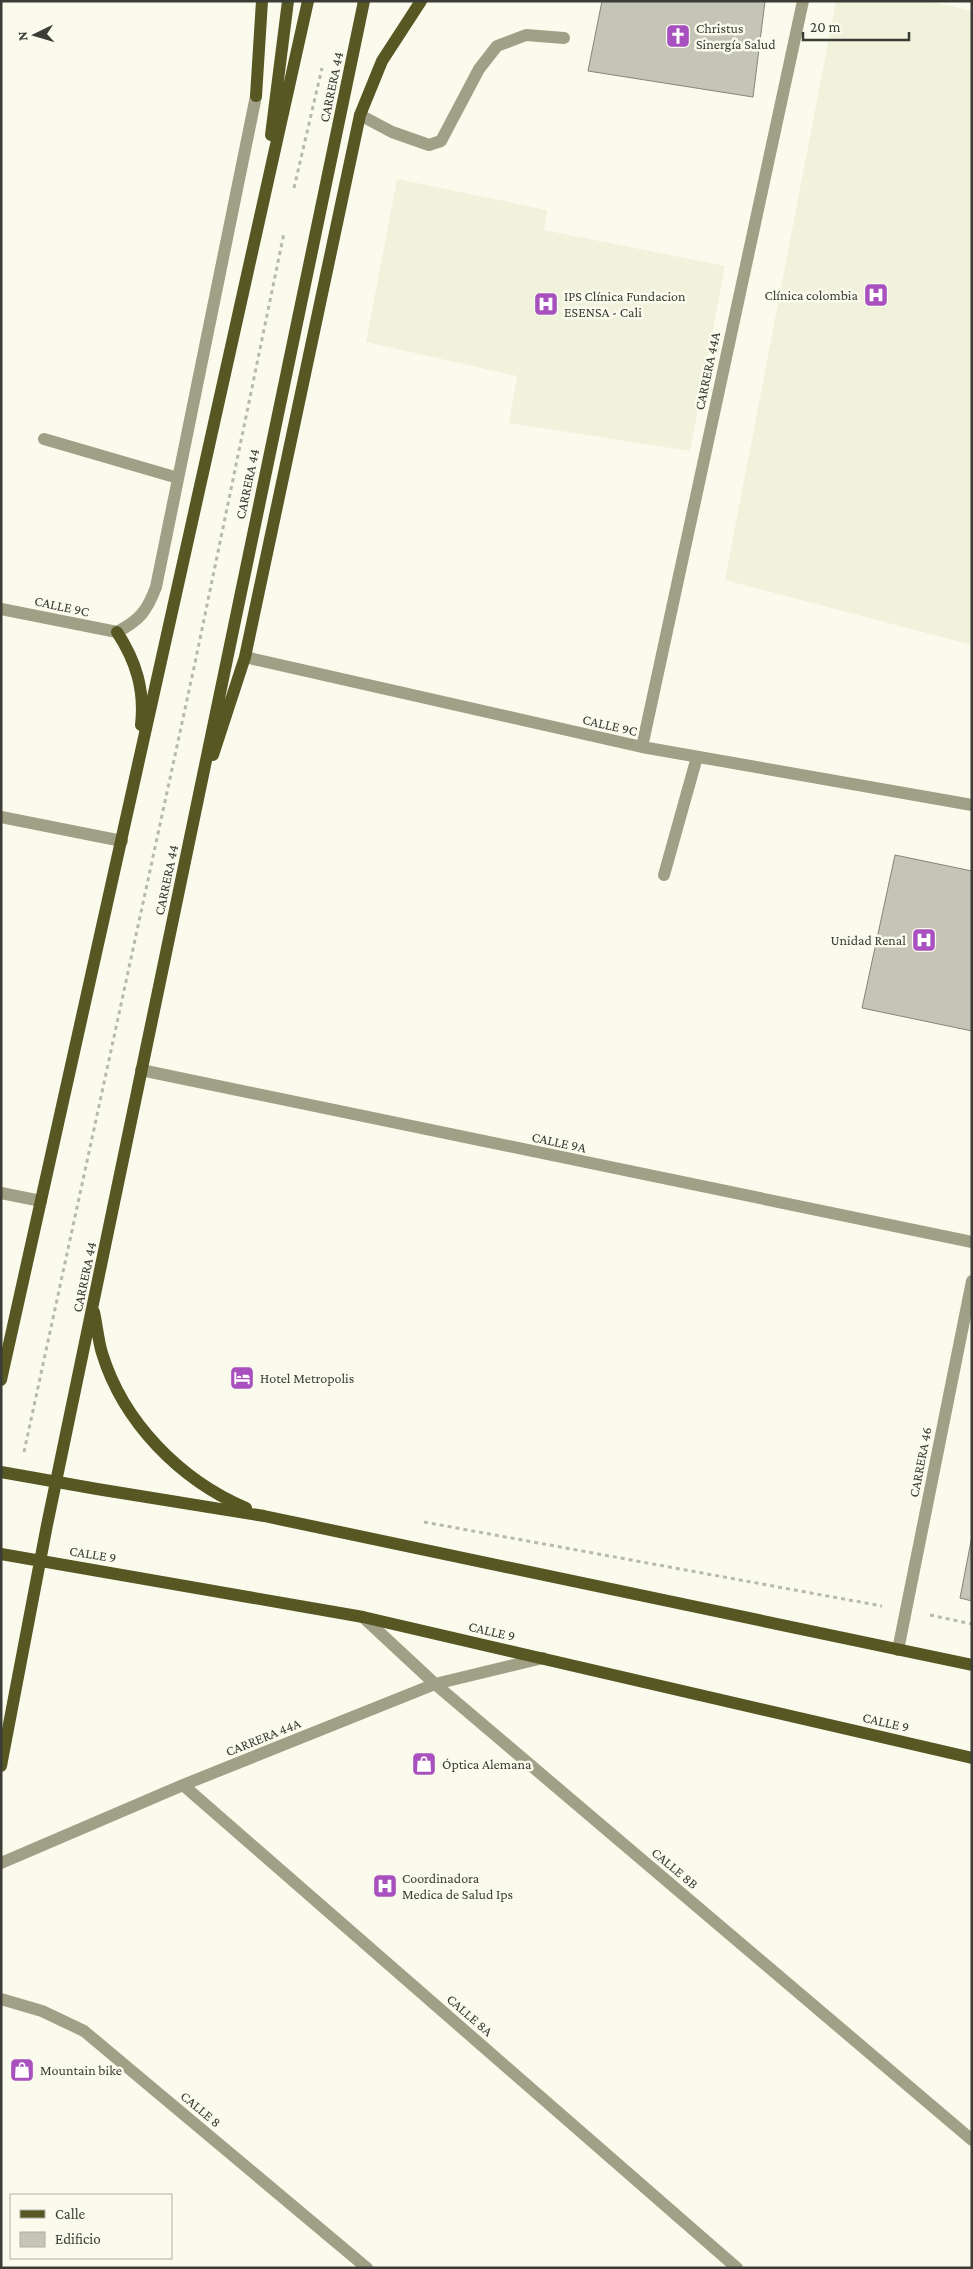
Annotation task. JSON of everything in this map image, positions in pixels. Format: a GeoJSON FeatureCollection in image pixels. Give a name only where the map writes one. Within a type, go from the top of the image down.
{"type":"FeatureCollection","features":[{"type":"Feature","properties":{"kind":"main road"},"geometry":{"type":"LineString","coordinates":[[256,96],[262,1]]}},
{"type":"Feature","properties":{"kind":"main road"},"geometry":{"type":"LineString","coordinates":[[261,214],[288,1]]}},
{"type":"Feature","properties":{"kind":"main road"},"geometry":{"type":"LineString","coordinates":[[1,1380],[308,1]]}},
{"type":"Feature","properties":{"kind":"main road","name":"CARRERA 44"},"geometry":{"type":"LineString","coordinates":[[1,1766],[56,1482],[197,804],[223,670],[364,1]]}},
{"type":"Feature","properties":{"kind":"main road"},"geometry":{"type":"LineString","coordinates":[[197,804],[245,657],[360,115],[382,60],[421,1]]}},
{"type":"Feature","properties":{"kind":"main road"},"geometry":{"type":"LineString","coordinates":[[117,632],[132,657],[140,680],[141,722],[123,834]]}},
{"type":"Feature","properties":{"kind":"main road"},"geometry":{"type":"LineString","coordinates":[[93,1307],[102,1353],[121,1397],[145,1430],[181,1470],[220,1497],[264,1516]]}},
{"type":"Feature","properties":{"kind":"main road"},"geometry":{"type":"LineString","coordinates":[[1,1472],[264,1516],[972,1665]]}},
{"type":"Feature","properties":{"kind":"main road","name":"CALLE 9"},"geometry":{"type":"LineString","coordinates":[[1,1554],[363,1617],[972,1758]]}},
{"type":"Feature","properties":{"kind":"street","name":"CARRERA 44A"},"geometry":{"type":"LineString","coordinates":[[642,747],[802,1]]}},
{"type":"Feature","properties":{"kind":"street"},"geometry":{"type":"LineString","coordinates":[[360,115],[392,132],[429,145],[441,141],[479,69],[498,46],[526,35],[564,38]]}},
{"type":"Feature","properties":{"kind":"street"},"geometry":{"type":"LineString","coordinates":[[117,632],[136,621],[148,608],[156,587],[256,96]]}},
{"type":"Feature","properties":{"kind":"street"},"geometry":{"type":"LineString","coordinates":[[44,439],[178,478]]}},
{"type":"Feature","properties":{"kind":"street","name":"CALLE 9C"},"geometry":{"type":"LineString","coordinates":[[1,608],[117,632]]}},
{"type":"Feature","properties":{"kind":"street","name":"CALLE 9C"},"geometry":{"type":"LineString","coordinates":[[245,657],[642,747],[972,805]]}},
{"type":"Feature","properties":{"kind":"street"},"geometry":{"type":"LineString","coordinates":[[664,875],[697,757]]}},
{"type":"Feature","properties":{"kind":"street"},"geometry":{"type":"LineString","coordinates":[[1,816],[123,834]]}},
{"type":"Feature","properties":{"kind":"street","name":"CALLE 9A"},"geometry":{"type":"LineString","coordinates":[[141,1070],[972,1242]]}},
{"type":"Feature","properties":{"kind":"street"},"geometry":{"type":"LineString","coordinates":[[1,1193],[41,1201]]}},
{"type":"Feature","properties":{"kind":"street","name":"CARRERA 46"},"geometry":{"type":"LineString","coordinates":[[898,1650],[972,1281]]}},
{"type":"Feature","properties":{"kind":"street","name":"CALLE 8B"},"geometry":{"type":"LineString","coordinates":[[363,1617],[434,1684],[972,2140]]}},
{"type":"Feature","properties":{"kind":"street","name":"CARRERA 44A"},"geometry":{"type":"LineString","coordinates":[[1,1863],[183,1785],[434,1684],[543,1658]]}},
{"type":"Feature","properties":{"kind":"street","name":"CALLE 8A"},"geometry":{"type":"LineString","coordinates":[[183,1785],[737,2268]]}},
{"type":"Feature","properties":{"kind":"street","name":"CALLE 8"},"geometry":{"type":"LineString","coordinates":[[1,1999],[42,2010],[84,2031],[367,2268]]}},
{"type":"Feature","properties":{"kind":"path","name":"CARRERA 44"},"geometry":{"type":"LineString","coordinates":[[294,190],[322,67]]}},
{"type":"Feature","properties":{"kind":"path","name":"CARRERA 44"},"geometry":{"type":"LineString","coordinates":[[20,1475],[195,664],[286,228]]}},
{"type":"Feature","properties":{"kind":"path"},"geometry":{"type":"LineString","coordinates":[[416,1520],[906,1610],[972,1624]]}},
{"type":"Feature","properties":{"kind":"shaded area","name":"Clínica colombia"},"geometry":{"type":"Polygon","coordinates":[[[836,1],[928,1],[972,11],[972,645],[725,580],[836,1]]]}},
{"type":"Feature","properties":{"kind":"shaded area","name":"IPS Clínica Fundacion ESENSA - Cali"},"geometry":{"type":"Polygon","coordinates":[[[397,179],[547,210],[544,230],[725,266],[690,451],[509,423],[517,376],[366,342],[397,179]]]}},
{"type":"Feature","properties":{"kind":"building","name":"Christus Sinergía Salud"},"geometry":{"type":"Polygon","coordinates":[[[602,1],[765,1],[753,97],[588,71],[602,1]]]}},
{"type":"Feature","properties":{"kind":"building","name":"Unidad Renal"},"geometry":{"type":"Polygon","coordinates":[[[895,855],[972,871],[972,1031],[862,1008],[895,855]]]}},
{"type":"Feature","properties":{"kind":"building"},"geometry":{"type":"Polygon","coordinates":[[[972,1536],[972,1601],[960,1598],[972,1536]]]}},
{"type":"Feature","properties":{"kind":"place","name":"Christus Sinergía Salud"},"geometry":{"type":"Point","coordinates":[678,36]}},
{"type":"Feature","properties":{"kind":"place","name":"Clínica colombia"},"geometry":{"type":"Point","coordinates":[876,295]}},
{"type":"Feature","properties":{"kind":"place","name":"IPS Clínica Fundacion ESENSA - Cali"},"geometry":{"type":"Point","coordinates":[546,304]}},
{"type":"Feature","properties":{"kind":"place","name":"Unidad Renal"},"geometry":{"type":"Point","coordinates":[924,940]}},
{"type":"Feature","properties":{"kind":"place","name":"Hotel Metropolis"},"geometry":{"type":"Point","coordinates":[242,1378]}},
{"type":"Feature","properties":{"kind":"place","name":"Óptica Alemana"},"geometry":{"type":"Point","coordinates":[424,1764]}},
{"type":"Feature","properties":{"kind":"place","name":"Coordinadora Medica de Salud Ips"},"geometry":{"type":"Point","coordinates":[385,1886]}},
{"type":"Feature","properties":{"kind":"place","name":"Mountain bike"},"geometry":{"type":"Point","coordinates":[22,2070]}}]}
